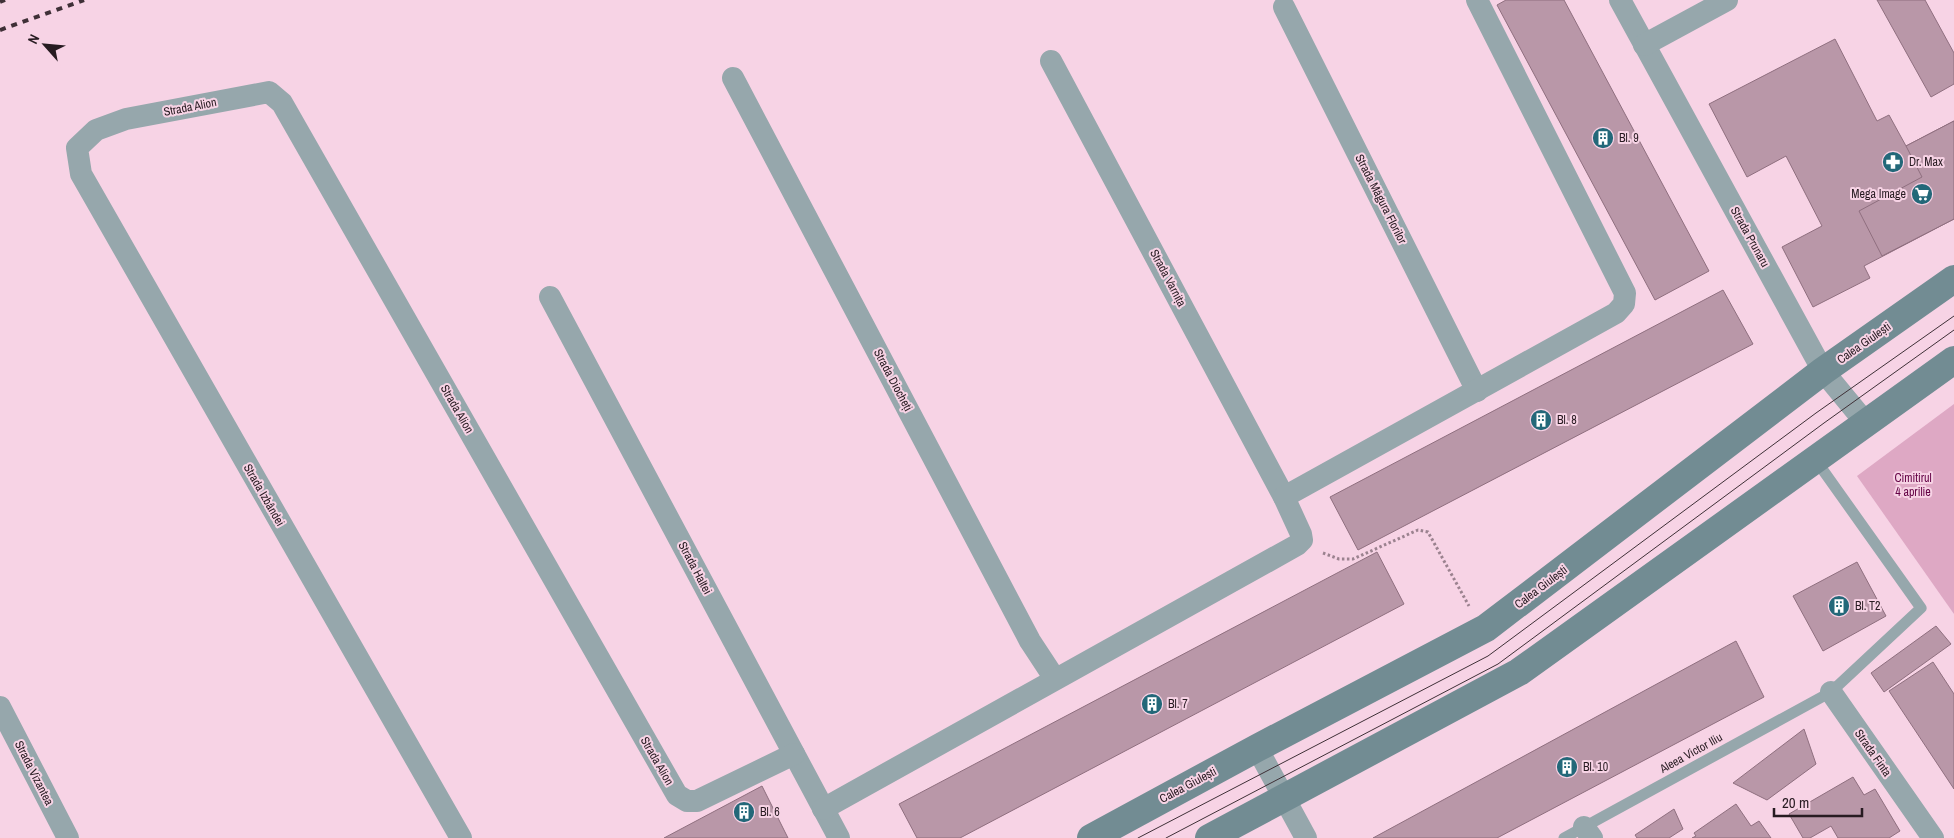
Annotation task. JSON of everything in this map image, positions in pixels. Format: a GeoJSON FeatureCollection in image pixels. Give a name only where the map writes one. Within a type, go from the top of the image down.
{"type":"FeatureCollection","features":[{"type":"Feature","properties":{"kind":"main road","name":"Calea Giulești"},"geometry":{"type":"LineString","coordinates":[[1091,838],[1257,748],[1483,630],[1823,371],[1954,279]]}},
{"type":"Feature","properties":{"kind":"main road"},"geometry":{"type":"LineString","coordinates":[[1209,838],[1519,672],[1954,360]]}},
{"type":"Feature","properties":{"kind":"street"},"geometry":{"type":"LineString","coordinates":[[1284,497],[1477,391],[1616,312],[1624,304],[1625,293],[1477,0]]}},
{"type":"Feature","properties":{"kind":"street","name":"Strada Prunaru"},"geometry":{"type":"LineString","coordinates":[[1620,0],[1823,371],[1865,422]]}},
{"type":"Feature","properties":{"kind":"street"},"geometry":{"type":"LineString","coordinates":[[1644,45],[1728,0]]}},
{"type":"Feature","properties":{"kind":"street","name":"Strada Măgura Florilor"},"geometry":{"type":"LineString","coordinates":[[1284,6],[1477,391]]}},
{"type":"Feature","properties":{"kind":"street","name":"Strada Varnița"},"geometry":{"type":"LineString","coordinates":[[1051,61],[1284,497],[1302,540]]}},
{"type":"Feature","properties":{"kind":"street","name":"Strada Diocheți"},"geometry":{"type":"LineString","coordinates":[[733,78],[1030,641],[1055,679]]}},
{"type":"Feature","properties":{"kind":"street","name":"Strada Alion"},"geometry":{"type":"LineString","coordinates":[[77,148],[96,130],[126,120],[269,92],[282,103],[677,795],[687,801],[697,800],[794,754]]}},
{"type":"Feature","properties":{"kind":"street","name":"Strada Izbândei"},"geometry":{"type":"LineString","coordinates":[[77,148],[81,174],[461,838]]}},
{"type":"Feature","properties":{"kind":"street","name":"Strada Haltei"},"geometry":{"type":"LineString","coordinates":[[550,297],[839,838]]}},
{"type":"Feature","properties":{"kind":"street"},"geometry":{"type":"LineString","coordinates":[[823,809],[1297,545],[1302,540]]}},
{"type":"Feature","properties":{"kind":"street","name":"Strada Finta"},"geometry":{"type":"LineString","coordinates":[[1831,692],[1933,838]]}},
{"type":"Feature","properties":{"kind":"street","name":"Strada Vizantea"},"geometry":{"type":"LineString","coordinates":[[0,707],[68,838]]}},
{"type":"Feature","properties":{"kind":"street"},"geometry":{"type":"LineString","coordinates":[[1257,748],[1306,838]]}},
{"type":"Feature","properties":{"kind":"lane","name":"Aleea Victor Iliu"},"geometry":{"type":"LineString","coordinates":[[1564,838],[1588,832],[1831,692],[1921,608],[1815,459]]}},
{"type":"Feature","properties":{"kind":"path"},"geometry":{"type":"LineString","coordinates":[[1302,540],[1320,552],[1339,559],[1353,559],[1418,530],[1428,532],[1483,630]]}},
{"type":"Feature","properties":{"kind":"green space","name":"Cimitirul 4 aprilie"},"geometry":{"type":"Polygon","coordinates":[[[1954,404],[1954,614],[1857,476],[1954,404]]]}},
{"type":"Feature","properties":{"kind":"building","name":"Bl. 9"},"geometry":{"type":"Polygon","coordinates":[[[1506,0],[1564,0],[1709,271],[1655,300],[1497,5],[1506,0]]]}},
{"type":"Feature","properties":{"kind":"building"},"geometry":{"type":"Polygon","coordinates":[[[1877,0],[1925,0],[1954,53],[1954,84],[1931,97],[1877,0]]]}},
{"type":"Feature","properties":{"kind":"building"},"geometry":{"type":"Polygon","coordinates":[[[1835,39],[1877,121],[1889,115],[1906,146],[1954,121],[1954,219],[1864,266],[1870,278],[1813,307],[1782,247],[1822,226],[1786,156],[1747,177],[1709,104],[1835,39]]]}},
{"type":"Feature","properties":{"kind":"building","name":"Mega Image"},"geometry":{"type":"Polygon","coordinates":[[[1954,121],[1954,219],[1882,256],[1859,211],[1922,177],[1906,146],[1954,121]]]}},
{"type":"Feature","properties":{"kind":"building","name":"Bl. 8"},"geometry":{"type":"Polygon","coordinates":[[[1723,290],[1753,344],[1358,550],[1330,497],[1723,290]]]}},
{"type":"Feature","properties":{"kind":"building","name":"Bl. 7"},"geometry":{"type":"Polygon","coordinates":[[[1377,552],[1404,604],[960,838],[917,838],[899,804],[1377,552]]]}},
{"type":"Feature","properties":{"kind":"building","name":"Bl. T2"},"geometry":{"type":"Polygon","coordinates":[[[1857,562],[1886,616],[1823,651],[1793,596],[1857,562]]]}},
{"type":"Feature","properties":{"kind":"building"},"geometry":{"type":"Polygon","coordinates":[[[1936,626],[1951,644],[1884,692],[1871,673],[1936,626]]]}},
{"type":"Feature","properties":{"kind":"building","name":"Bl. 10"},"geometry":{"type":"Polygon","coordinates":[[[1736,641],[1764,697],[1497,838],[1373,838],[1736,641]]]}},
{"type":"Feature","properties":{"kind":"building"},"geometry":{"type":"Polygon","coordinates":[[[1933,662],[1954,694],[1954,789],[1889,691],[1933,662]]]}},
{"type":"Feature","properties":{"kind":"building"},"geometry":{"type":"Polygon","coordinates":[[[1804,729],[1816,764],[1767,800],[1733,783],[1804,729]]]}},
{"type":"Feature","properties":{"kind":"building"},"geometry":{"type":"Polygon","coordinates":[[[1853,777],[1864,795],[1875,789],[1900,831],[1889,838],[1838,838],[1831,826],[1810,838],[1803,838],[1789,814],[1853,777]]]}},
{"type":"Feature","properties":{"kind":"building","name":"Bl. 6"},"geometry":{"type":"Polygon","coordinates":[[[762,786],[788,838],[664,838],[762,786]]]}},
{"type":"Feature","properties":{"kind":"building"},"geometry":{"type":"Polygon","coordinates":[[[1736,804],[1751,826],[1759,821],[1771,838],[1692,838],[1696,836],[1694,833],[1736,804]]]}},
{"type":"Feature","properties":{"kind":"building"},"geometry":{"type":"Polygon","coordinates":[[[1674,809],[1683,829],[1669,838],[1637,838],[1635,835],[1674,809]]]}},
{"type":"Feature","properties":{"kind":"tram line"},"geometry":{"type":"LineString","coordinates":[[1138,838],[1488,656],[1816,413],[1954,316]]}},
{"type":"Feature","properties":{"kind":"tram line"},"geometry":{"type":"LineString","coordinates":[[1166,838],[1498,664],[1824,423],[1954,330]]}},
{"type":"Feature","properties":{"kind":"railway"},"geometry":{"type":"LineString","coordinates":[[0,2],[5,0]]}},
{"type":"Feature","properties":{"kind":"railway"},"geometry":{"type":"LineString","coordinates":[[0,30],[84,0]]}},
{"type":"Feature","properties":{"kind":"place","name":"Bl. 9"},"geometry":{"type":"Point","coordinates":[1603,138]}},
{"type":"Feature","properties":{"kind":"place","name":"Dr. Max"},"geometry":{"type":"Point","coordinates":[1893,162]}},
{"type":"Feature","properties":{"kind":"place","name":"Mega Image"},"geometry":{"type":"Point","coordinates":[1922,194]}},
{"type":"Feature","properties":{"kind":"place","name":"Bl. 8"},"geometry":{"type":"Point","coordinates":[1541,420]}},
{"type":"Feature","properties":{"kind":"place","name":"Bl. T2"},"geometry":{"type":"Point","coordinates":[1839,606]}},
{"type":"Feature","properties":{"kind":"place","name":"Bl. 7"},"geometry":{"type":"Point","coordinates":[1152,704]}},
{"type":"Feature","properties":{"kind":"place","name":"Bl. 10"},"geometry":{"type":"Point","coordinates":[1567,767]}},
{"type":"Feature","properties":{"kind":"place","name":"Bl. 6"},"geometry":{"type":"Point","coordinates":[744,812]}}]}
